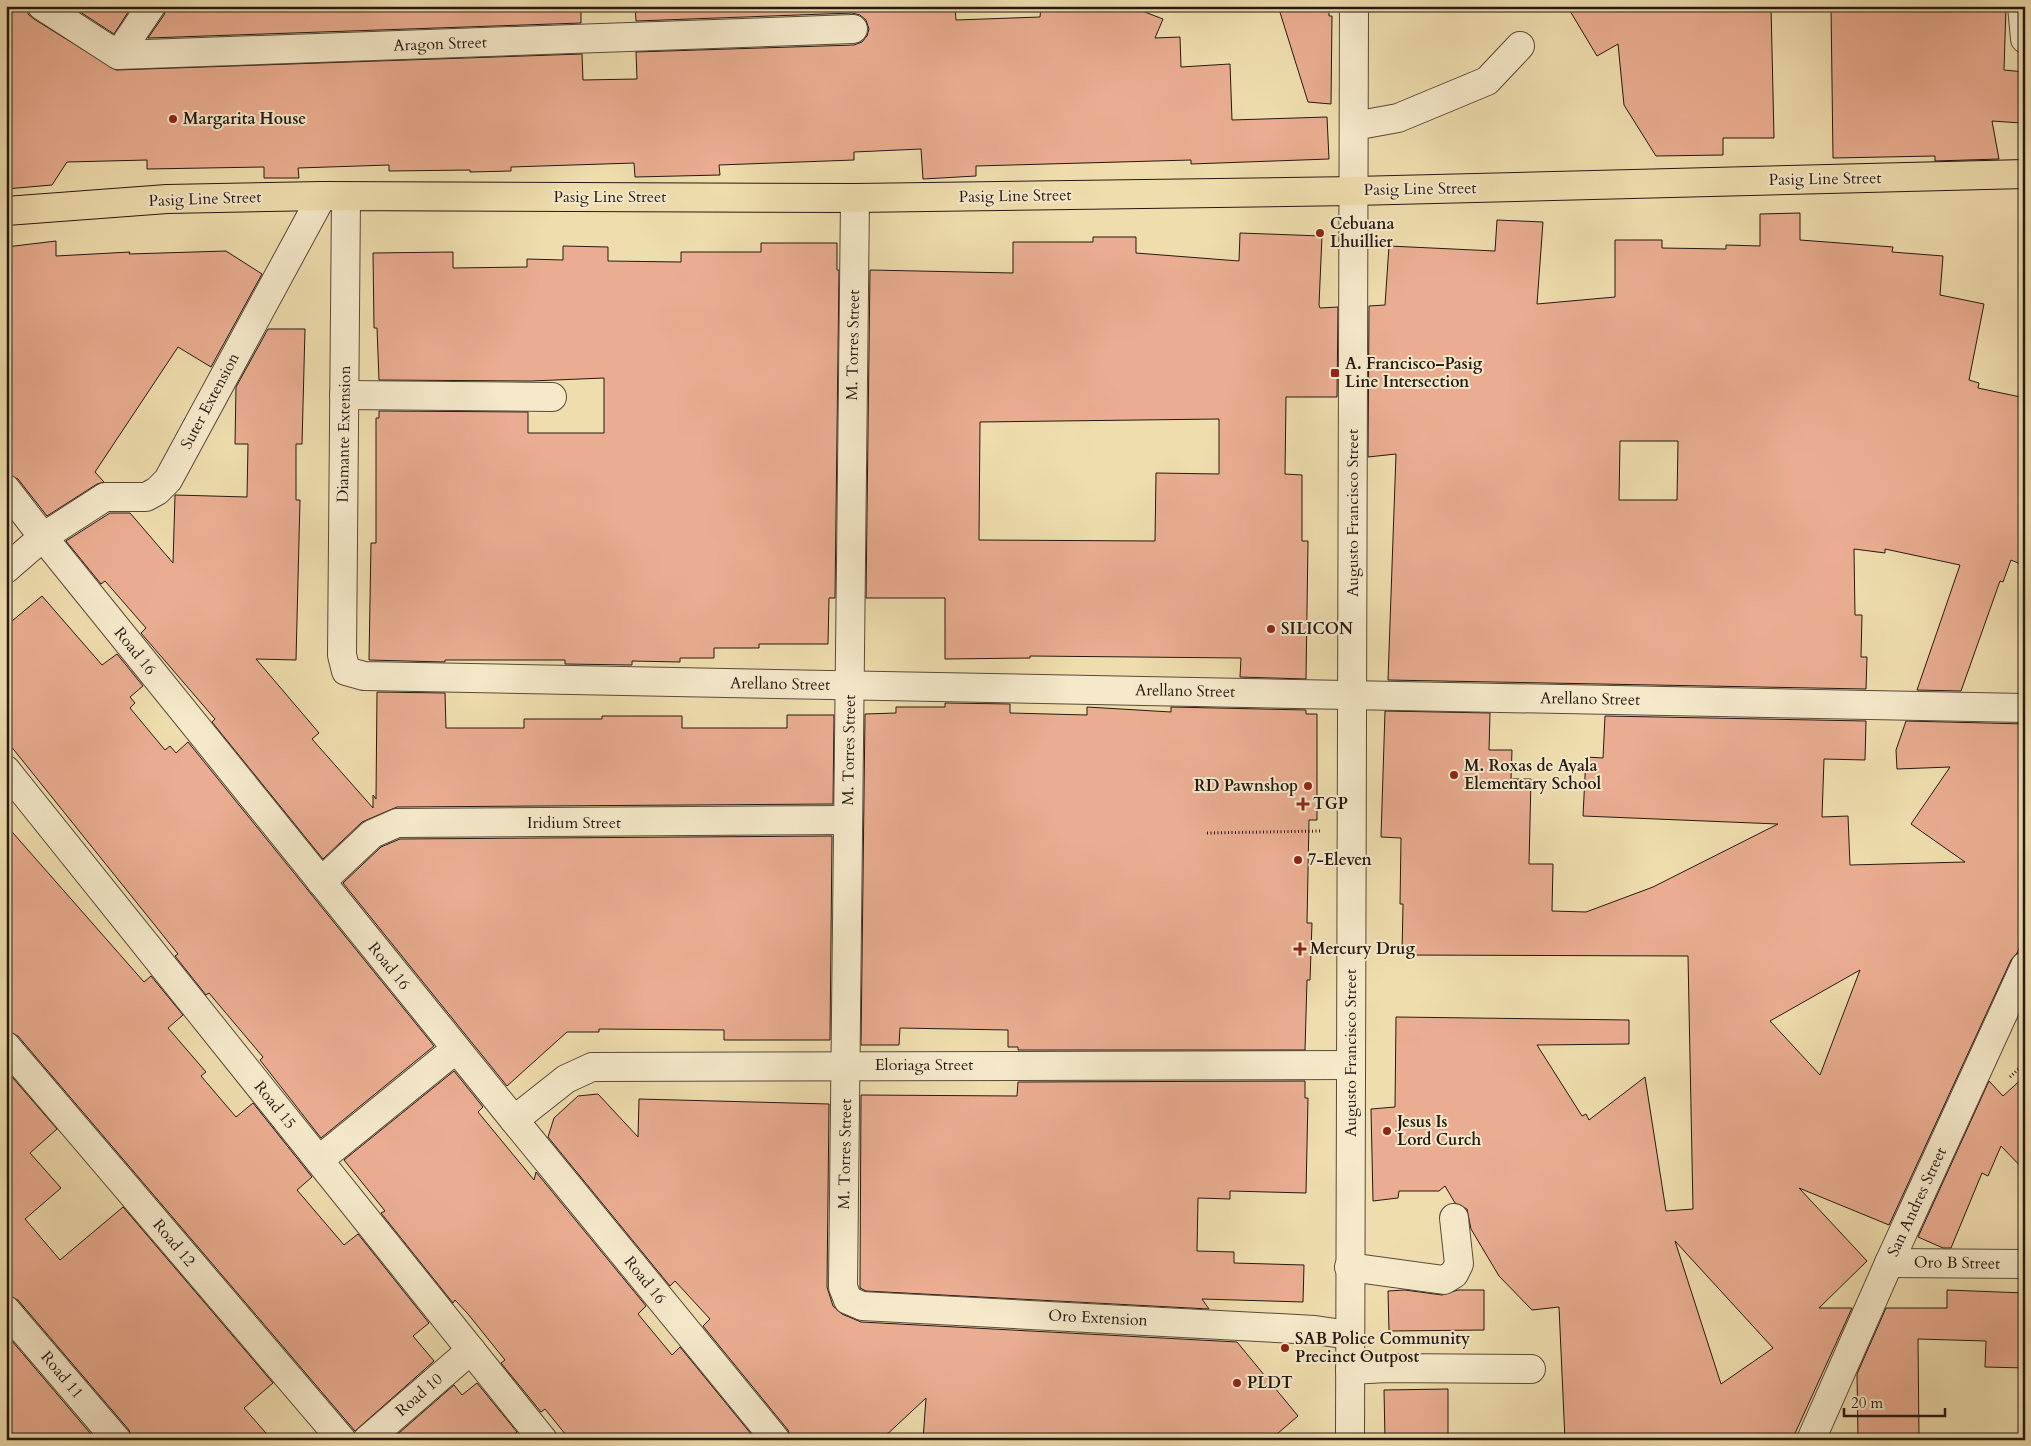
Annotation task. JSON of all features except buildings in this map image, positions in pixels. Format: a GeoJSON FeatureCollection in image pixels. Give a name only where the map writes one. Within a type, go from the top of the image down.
{"type":"FeatureCollection","features":[{"type":"Feature","properties":{"kind":"main road","name":"Pasig Line Street"},"geometry":{"type":"LineString","coordinates":[[6,211],[167,199],[334,196],[855,198],[1354,191],[2025,174]]}},
{"type":"Feature","properties":{"kind":"street"},"geometry":{"type":"LineString","coordinates":[[42,6],[118,55],[151,6]]}},
{"type":"Feature","properties":{"kind":"street","name":"Augusto Francisco Street"},"geometry":{"type":"LineString","coordinates":[[1350,1440],[1354,6]]}},
{"type":"Feature","properties":{"kind":"street"},"geometry":{"type":"LineString","coordinates":[[2022,6],[2025,39]]}},
{"type":"Feature","properties":{"kind":"street","name":"Aragon Street"},"geometry":{"type":"LineString","coordinates":[[118,55],[853,29]]}},
{"type":"Feature","properties":{"kind":"street"},"geometry":{"type":"LineString","coordinates":[[1354,126],[1398,118],[1487,81],[1520,46]]}},
{"type":"Feature","properties":{"kind":"street","name":"Diamante Extension"},"geometry":{"type":"LineString","coordinates":[[334,196],[344,395],[342,655],[346,671]]}},
{"type":"Feature","properties":{"kind":"street","name":"Suter Extension"},"geometry":{"type":"LineString","coordinates":[[6,569],[43,537],[106,497],[146,497],[157,491],[168,480],[334,196]]}},
{"type":"Feature","properties":{"kind":"street","name":"M. Torres Street"},"geometry":{"type":"LineString","coordinates":[[848,1300],[843,1286],[855,198]]}},
{"type":"Feature","properties":{"kind":"street"},"geometry":{"type":"LineString","coordinates":[[344,395],[552,397]]}},
{"type":"Feature","properties":{"kind":"street","name":"Road 16"},"geometry":{"type":"LineString","coordinates":[[6,489],[456,1049],[776,1440]]}},
{"type":"Feature","properties":{"kind":"street","name":"Arellano Street"},"geometry":{"type":"LineString","coordinates":[[346,671],[364,676],[2025,708]]}},
{"type":"Feature","properties":{"kind":"street","name":"Road 15"},"geometry":{"type":"LineString","coordinates":[[6,770],[544,1440]]}},
{"type":"Feature","properties":{"kind":"street","name":"Iridium Street"},"geometry":{"type":"LineString","coordinates":[[322,882],[372,834],[397,823],[848,820]]}},
{"type":"Feature","properties":{"kind":"street","name":"San Andres Street"},"geometry":{"type":"LineString","coordinates":[[1812,1440],[1889,1263],[2025,966]]}},
{"type":"Feature","properties":{"kind":"street","name":"Road 12"},"geometry":{"type":"LineString","coordinates":[[6,1046],[342,1440]]}},
{"type":"Feature","properties":{"kind":"street"},"geometry":{"type":"LineString","coordinates":[[319,1160],[456,1049]]}},
{"type":"Feature","properties":{"kind":"street","name":"Eloriaga Street"},"geometry":{"type":"LineString","coordinates":[[514,1120],[566,1079],[592,1067],[1351,1065]]}},
{"type":"Feature","properties":{"kind":"street"},"geometry":{"type":"LineString","coordinates":[[1349,1267],[1444,1280],[1454,1274],[1459,1264],[1454,1218]]}},
{"type":"Feature","properties":{"kind":"street","name":"Oro B Street"},"geometry":{"type":"LineString","coordinates":[[1889,1263],[2025,1264]]}},
{"type":"Feature","properties":{"kind":"street","name":"Oro Extension"},"geometry":{"type":"LineString","coordinates":[[848,1300],[862,1306],[1315,1330],[1349,1335]]}},
{"type":"Feature","properties":{"kind":"street","name":"Road 11"},"geometry":{"type":"LineString","coordinates":[[6,1310],[117,1440]]}},
{"type":"Feature","properties":{"kind":"street","name":"Road 10"},"geometry":{"type":"LineString","coordinates":[[367,1440],[471,1350]]}},
{"type":"Feature","properties":{"kind":"street"},"geometry":{"type":"LineString","coordinates":[[1350,1370],[1387,1368],[1531,1369]]}},
{"type":"Feature","properties":{"kind":"path"},"geometry":{"type":"LineString","coordinates":[[1207,833],[1352,831]]}},
{"type":"Feature","properties":{"kind":"place","name":"Margarita House"},"geometry":{"type":"Point","coordinates":[173,119]}},
{"type":"Feature","properties":{"kind":"place","name":"Cebuana Lhuillier"},"geometry":{"type":"Point","coordinates":[1320,233]}},
{"type":"Feature","properties":{"kind":"place","name":"A. Francisco–Pasig Line Intersection"},"geometry":{"type":"Point","coordinates":[1335,373]}},
{"type":"Feature","properties":{"kind":"place","name":"SILICON"},"geometry":{"type":"Point","coordinates":[1271,629]}},
{"type":"Feature","properties":{"kind":"place","name":"M. Roxas de Ayala Elementary School"},"geometry":{"type":"Point","coordinates":[1454,775]}},
{"type":"Feature","properties":{"kind":"place","name":"RD Pawnshop"},"geometry":{"type":"Point","coordinates":[1308,786]}},
{"type":"Feature","properties":{"kind":"place","name":"TGP"},"geometry":{"type":"Point","coordinates":[1303,804]}},
{"type":"Feature","properties":{"kind":"place","name":"7-Eleven"},"geometry":{"type":"Point","coordinates":[1298,860]}},
{"type":"Feature","properties":{"kind":"place","name":"Mercury Drug"},"geometry":{"type":"Point","coordinates":[1300,949]}},
{"type":"Feature","properties":{"kind":"place","name":"Jesus Is Lord Curch"},"geometry":{"type":"Point","coordinates":[1387,1131]}},
{"type":"Feature","properties":{"kind":"place","name":"SAB Police Community Precinct Outpost"},"geometry":{"type":"Point","coordinates":[1285,1348]}},
{"type":"Feature","properties":{"kind":"place","name":"PLDT"},"geometry":{"type":"Point","coordinates":[1237,1383]}}]}
